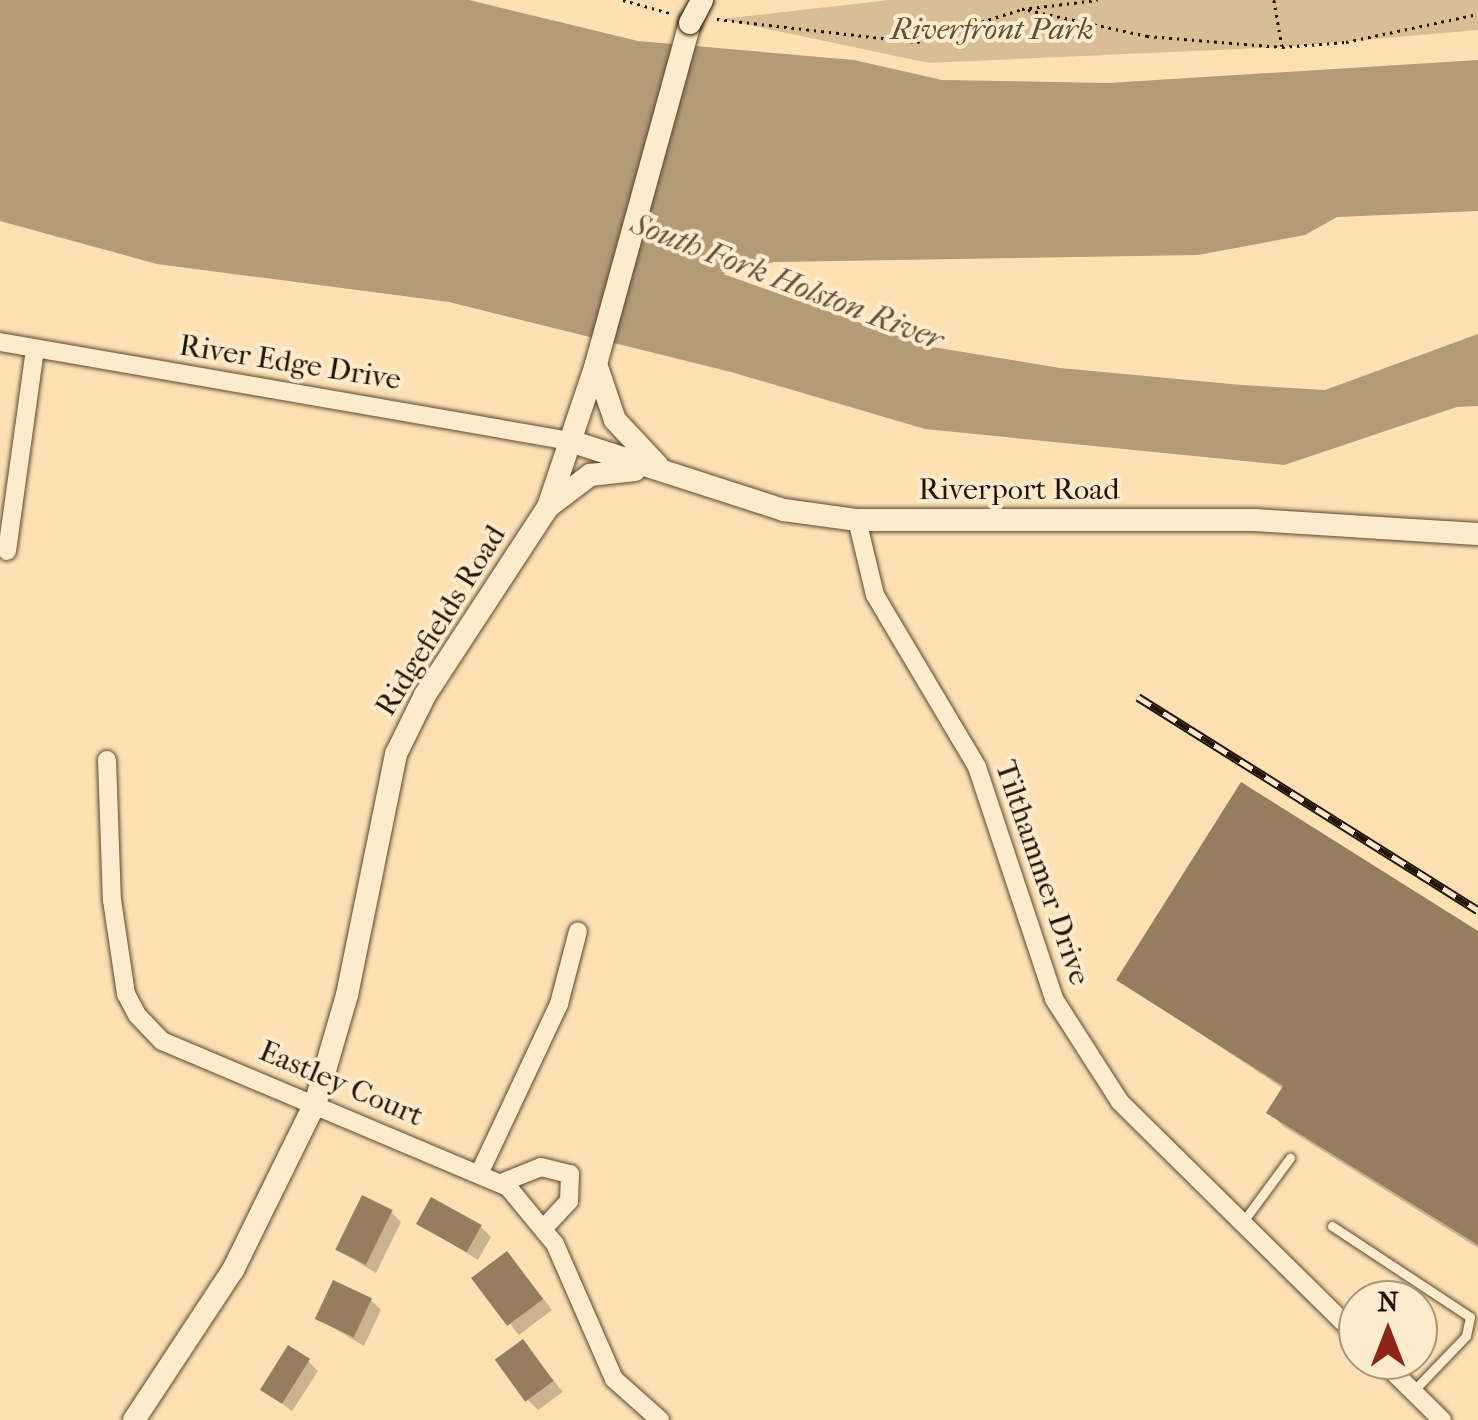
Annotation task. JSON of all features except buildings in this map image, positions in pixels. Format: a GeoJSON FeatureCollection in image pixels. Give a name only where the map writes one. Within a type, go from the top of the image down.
{"type":"FeatureCollection","features":[{"type":"Feature","properties":{"kind":"main road","name":"Ridgefields Road"},"geometry":{"type":"LineString","coordinates":[[134,1420],[234,1270],[316,1101],[347,995],[396,754],[424,696],[548,506],[596,364],[695,9]]}},
{"type":"Feature","properties":{"kind":"main road"},"geometry":{"type":"LineString","coordinates":[[596,364],[614,420],[631,443],[673,476]]}},
{"type":"Feature","properties":{"kind":"main road","name":"Riverport Road"},"geometry":{"type":"LineString","coordinates":[[570,441],[784,510],[858,520],[1254,520],[1478,534]]}},
{"type":"Feature","properties":{"kind":"main road"},"geometry":{"type":"LineString","coordinates":[[548,506],[574,484],[610,470],[673,476]]}},
{"type":"Feature","properties":{"kind":"street","name":"River Edge Drive"},"geometry":{"type":"LineString","coordinates":[[0,342],[570,441]]}},
{"type":"Feature","properties":{"kind":"street"},"geometry":{"type":"LineString","coordinates":[[8,550],[35,349]]}},
{"type":"Feature","properties":{"kind":"street","name":"Tilthammer Drive"},"geometry":{"type":"LineString","coordinates":[[858,520],[860,554],[876,595],[976,766],[1054,999],[1120,1102],[1338,1317]]}},
{"type":"Feature","properties":{"kind":"street","name":"Eastley Court"},"geometry":{"type":"LineString","coordinates":[[107,760],[112,900],[126,994],[137,1015],[162,1041],[316,1101],[501,1184],[544,1228],[614,1379],[660,1420]]}},
{"type":"Feature","properties":{"kind":"street"},"geometry":{"type":"LineString","coordinates":[[480,1172],[559,1004],[578,931]]}},
{"type":"Feature","properties":{"kind":"street"},"geometry":{"type":"LineString","coordinates":[[501,1184],[542,1167],[570,1174],[570,1200],[544,1228]]}},
{"type":"Feature","properties":{"kind":"street"},"geometry":{"type":"LineString","coordinates":[[1402,1380],[1442,1420]]}},
{"type":"Feature","properties":{"kind":"lane"},"geometry":{"type":"LineString","coordinates":[[1242,1223],[1290,1158]]}},
{"type":"Feature","properties":{"kind":"lane"},"geometry":{"type":"LineString","coordinates":[[1332,1226],[1470,1317],[1466,1336],[1413,1391]]}},
{"type":"Feature","properties":{"kind":"path"},"geometry":{"type":"LineString","coordinates":[[624,0],[917,42],[1022,9],[1097,0]]}},
{"type":"Feature","properties":{"kind":"path"},"geometry":{"type":"LineString","coordinates":[[1274,0],[1282,48]]}},
{"type":"Feature","properties":{"kind":"path"},"geometry":{"type":"LineString","coordinates":[[1022,9],[1146,36],[1282,48],[1346,42],[1478,14]]}},
{"type":"Feature","properties":{"kind":"green space","name":"Riverfront Park"},"geometry":{"type":"Polygon","coordinates":[[[890,0],[1478,0],[1478,30],[1282,47],[929,63],[721,19],[890,0]]]}},
{"type":"Feature","properties":{"kind":"shaded area"},"geometry":{"type":"Polygon","coordinates":[[[0,0],[469,0],[638,41],[854,60],[942,80],[1108,83],[1478,60],[1478,211],[1337,217],[1305,235],[1198,255],[774,262],[723,274],[926,346],[1060,368],[1242,385],[1325,390],[1478,334],[1478,406],[1457,407],[1284,465],[925,429],[731,372],[449,302],[157,264],[0,221],[0,0]]]}},
{"type":"Feature","properties":{"kind":"railway"},"geometry":{"type":"LineString","coordinates":[[1138,697],[1478,910]]}},
{"type":"Feature","properties":{"kind":"water label","name":"South Fork Holston River"},"geometry":{"type":"Point","coordinates":[787,282]}}]}
